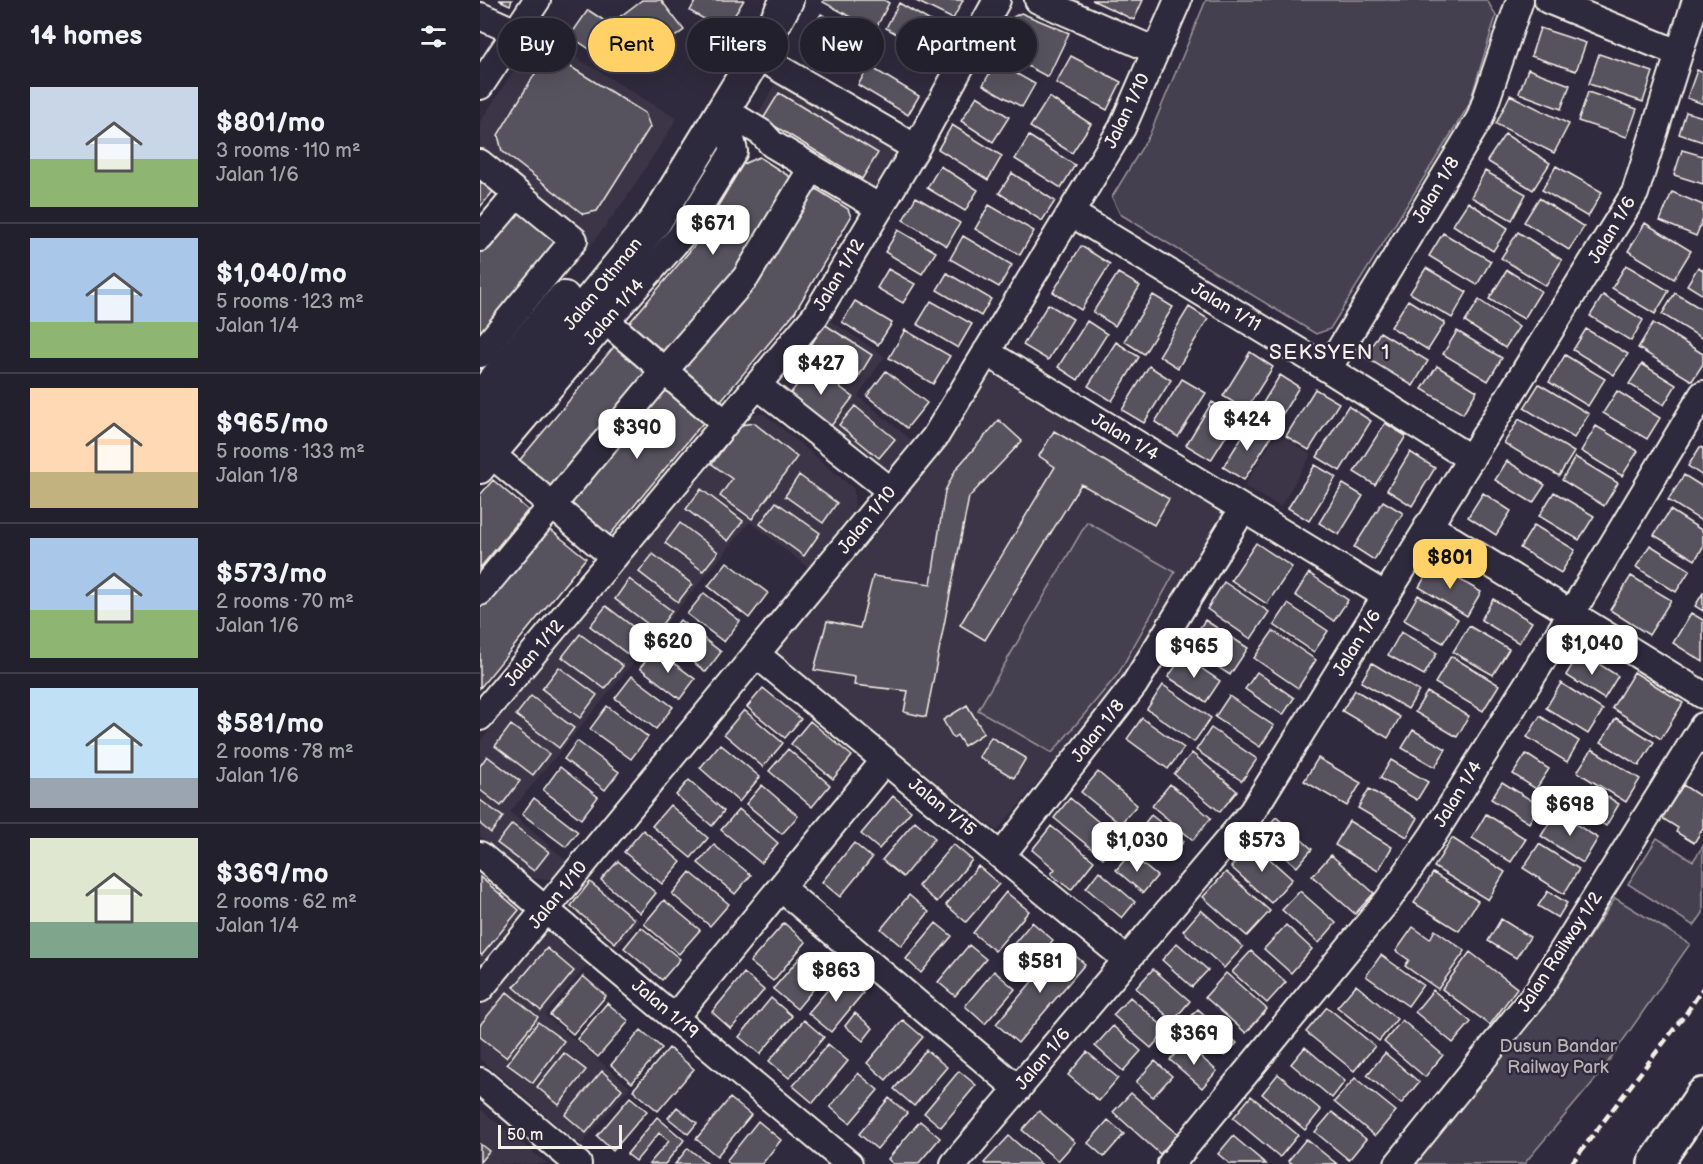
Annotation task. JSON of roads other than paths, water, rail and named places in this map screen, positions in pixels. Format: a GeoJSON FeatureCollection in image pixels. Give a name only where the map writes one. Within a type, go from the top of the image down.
{"type":"FeatureCollection","features":[{"type":"Feature","properties":{"kind":"highway"},"geometry":{"type":"LineString","coordinates":[[1655,1164],[1703,1095]]}},
{"type":"Feature","properties":{"kind":"main road","name":"Jalan Othman"},"geometry":{"type":"LineString","coordinates":[[760,18],[766,0]]}},
{"type":"Feature","properties":{"kind":"main road","name":"Jalan Othman"},"geometry":{"type":"LineString","coordinates":[[773,18],[787,0]]}},
{"type":"Feature","properties":{"kind":"main road","name":"Jalan Othman"},"geometry":{"type":"LineString","coordinates":[[480,399],[560,280],[639,206],[733,72]]}},
{"type":"Feature","properties":{"kind":"main road","name":"Jalan Othman"},"geometry":{"type":"LineString","coordinates":[[483,455],[656,220],[724,110],[739,72]]}},
{"type":"Feature","properties":{"kind":"street"},"geometry":{"type":"LineString","coordinates":[[525,18],[537,0]]}},
{"type":"Feature","properties":{"kind":"street","name":"Jalan 1/12"},"geometry":{"type":"LineString","coordinates":[[480,717],[814,316],[916,148],[997,0]]}},
{"type":"Feature","properties":{"kind":"street"},"geometry":{"type":"LineString","coordinates":[[1038,0],[1156,51]]}},
{"type":"Feature","properties":{"kind":"street","name":"Jalan 1/10"},"geometry":{"type":"LineString","coordinates":[[484,976],[546,910],[935,436],[1122,128],[1178,0]]}},
{"type":"Feature","properties":{"kind":"street","name":"Jalan 1/8"},"geometry":{"type":"LineString","coordinates":[[1328,369],[1480,118],[1520,0]]}},
{"type":"Feature","properties":{"kind":"street"},"geometry":{"type":"LineString","coordinates":[[1548,0],[1678,53]]}},
{"type":"Feature","properties":{"kind":"street","name":"Jalan 1/6"},"geometry":{"type":"LineString","coordinates":[[954,1164],[1252,812],[1635,193],[1696,0]]}},
{"type":"Feature","properties":{"kind":"street"},"geometry":{"type":"LineString","coordinates":[[480,16],[498,24]]}},
{"type":"Feature","properties":{"kind":"street"},"geometry":{"type":"LineString","coordinates":[[480,86],[498,59]]}},
{"type":"Feature","properties":{"kind":"street"},"geometry":{"type":"LineString","coordinates":[[786,72],[916,148]]}},
{"type":"Feature","properties":{"kind":"street"},"geometry":{"type":"LineString","coordinates":[[724,110],[762,133],[772,144],[880,208]]}},
{"type":"Feature","properties":{"kind":"street","name":"Jalan 1/14"},"geometry":{"type":"LineString","coordinates":[[483,455],[681,236],[734,151],[724,110]]}},
{"type":"Feature","properties":{"kind":"street"},"geometry":{"type":"LineString","coordinates":[[480,163],[574,240],[560,280]]}},
{"type":"Feature","properties":{"kind":"street"},"geometry":{"type":"LineString","coordinates":[[480,592],[664,371],[746,277],[812,168]]}},
{"type":"Feature","properties":{"kind":"street"},"geometry":{"type":"LineString","coordinates":[[480,238],[517,194]]}},
{"type":"Feature","properties":{"kind":"street","name":"Jalan 1/11"},"geometry":{"type":"LineString","coordinates":[[1071,213],[1471,459]]}},
{"type":"Feature","properties":{"kind":"street","name":"Jalan Othman"},"geometry":{"type":"LineString","coordinates":[[480,354],[560,280]]}},
{"type":"Feature","properties":{"kind":"street"},"geometry":{"type":"LineString","coordinates":[[606,321],[725,423]]}},
{"type":"Feature","properties":{"kind":"street","name":"Jalan 1/4"},"geometry":{"type":"LineString","coordinates":[[986,352],[1386,596]]}},
{"type":"Feature","properties":{"kind":"street"},"geometry":{"type":"LineString","coordinates":[[757,385],[891,491]]}},
{"type":"Feature","properties":{"kind":"street","name":"Jalan 1/4"},"geometry":{"type":"LineString","coordinates":[[1171,1164],[1388,900],[1433,835],[1571,614],[1703,394]]}},
{"type":"Feature","properties":{"kind":"street"},"geometry":{"type":"LineString","coordinates":[[483,455],[552,506],[614,557]]}},
{"type":"Feature","properties":{"kind":"street","name":"Jalan 1/8"},"geometry":{"type":"LineString","coordinates":[[1001,856],[1134,685],[1244,509]]}},
{"type":"Feature","properties":{"kind":"street"},"geometry":{"type":"LineString","coordinates":[[1428,525],[1703,694]]}},
{"type":"Feature","properties":{"kind":"street","name":"Jalan 1/15"},"geometry":{"type":"LineString","coordinates":[[756,654],[1128,960]]}},
{"type":"Feature","properties":{"kind":"street","name":"Jalan Railway 1/2"},"geometry":{"type":"LineString","coordinates":[[1398,1164],[1537,992],[1703,726]]}},
{"type":"Feature","properties":{"kind":"street"},"geometry":{"type":"LineString","coordinates":[[674,1018],[885,760]]}},
{"type":"Feature","properties":{"kind":"street","name":"Jalan 1/19"},"geometry":{"type":"LineString","coordinates":[[480,855],[849,1164]]}},
{"type":"Feature","properties":{"kind":"street"},"geometry":{"type":"LineString","coordinates":[[781,888],[1018,1089]]}},
{"type":"Feature","properties":{"kind":"street"},"geometry":{"type":"LineString","coordinates":[[480,1081],[579,1164]]}},
{"type":"Feature","properties":{"kind":"railway"},"geometry":{"type":"LineString","coordinates":[[1571,1164],[1703,988]]}},
{"type":"Feature","properties":{"kind":"district","name":"SEKSYEN 1"},"geometry":{"type":"Point","coordinates":[1330,352]}},
{"type":"Feature","properties":{"kind":"park label","name":"Dusun Bandar Railway Park"},"geometry":{"type":"Point","coordinates":[1558,1056]}}]}
